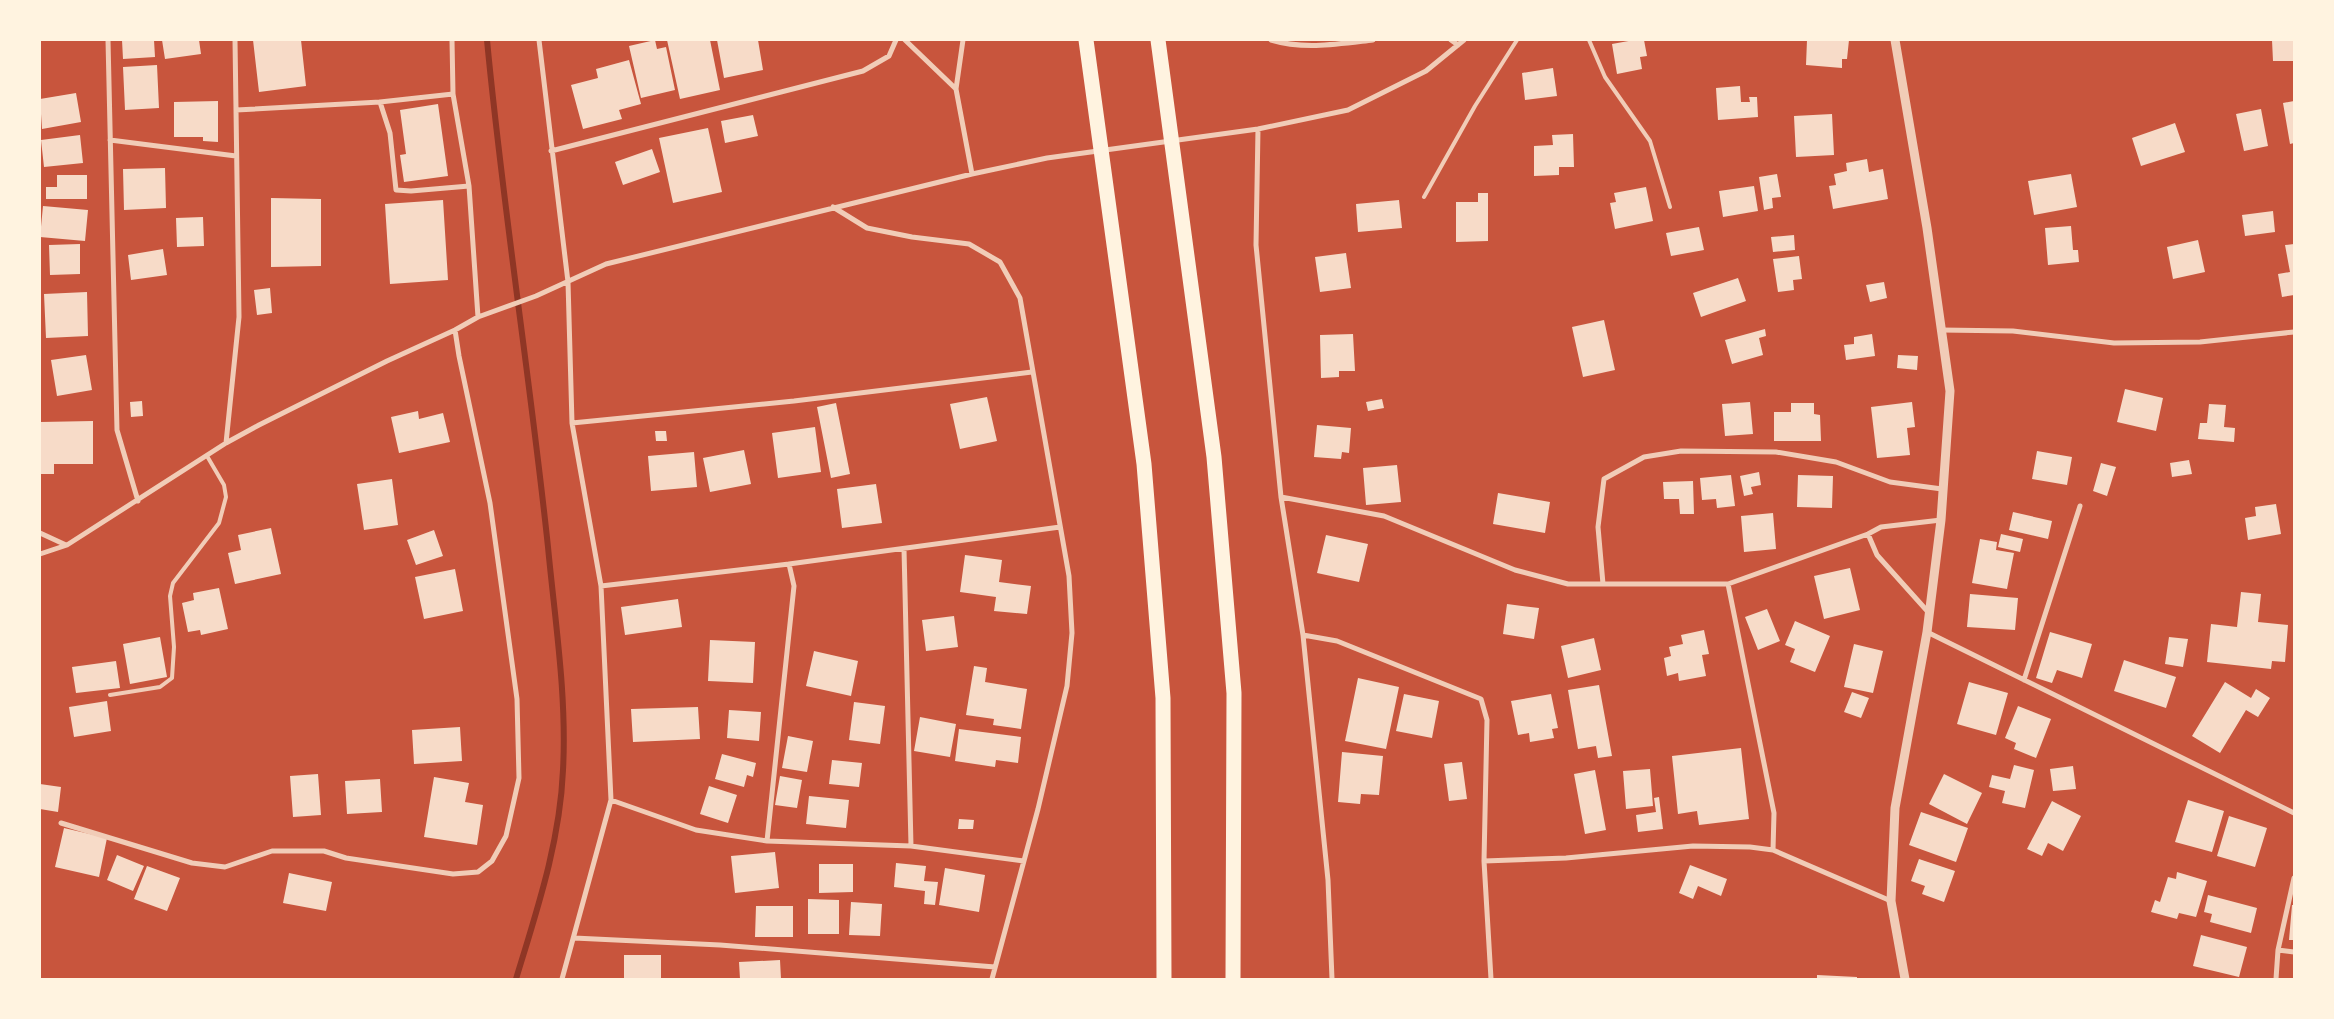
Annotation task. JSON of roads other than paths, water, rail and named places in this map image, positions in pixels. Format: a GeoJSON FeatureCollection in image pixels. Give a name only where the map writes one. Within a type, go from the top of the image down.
{"type":"FeatureCollection","features":[{"type":"Feature","properties":{"kind":"highway"},"geometry":{"type":"LineString","coordinates":[[1086,40],[1144,464],[1163,698],[1164,979]]}},
{"type":"Feature","properties":{"kind":"highway"},"geometry":{"type":"LineString","coordinates":[[1158,40],[1214,457],[1234,693],[1233,979]]}},
{"type":"Feature","properties":{"kind":"street"},"geometry":{"type":"LineString","coordinates":[[108,40],[117,430],[138,501]]}},
{"type":"Feature","properties":{"kind":"street"},"geometry":{"type":"LineString","coordinates":[[226,443],[239,317],[235,40]]}},
{"type":"Feature","properties":{"kind":"street"},"geometry":{"type":"LineString","coordinates":[[452,40],[453,94],[469,186],[478,316]]}},
{"type":"Feature","properties":{"kind":"street"},"geometry":{"type":"LineString","coordinates":[[539,40],[568,282],[572,423],[601,586],[611,800],[562,979]]}},
{"type":"Feature","properties":{"kind":"street"},"geometry":{"type":"LineString","coordinates":[[551,151],[863,71],[889,56],[896,40]]}},
{"type":"Feature","properties":{"kind":"street"},"geometry":{"type":"LineString","coordinates":[[905,40],[956,89]]}},
{"type":"Feature","properties":{"kind":"street"},"geometry":{"type":"LineString","coordinates":[[963,40],[956,89],[972,174]]}},
{"type":"Feature","properties":{"kind":"street"},"geometry":{"type":"LineString","coordinates":[[1270,40],[1292,46],[1335,45],[1373,40]]}},
{"type":"Feature","properties":{"kind":"street"},"geometry":{"type":"LineString","coordinates":[[1451,40],[1458,45]]}},
{"type":"Feature","properties":{"kind":"street"},"geometry":{"type":"LineString","coordinates":[[40,554],[67,545],[226,443],[387,361],[455,330],[478,316],[536,296],[606,264],[833,207],[1047,158],[1217,133],[1258,129],[1348,110],[1426,71],[1464,40]]}},
{"type":"Feature","properties":{"kind":"street"},"geometry":{"type":"LineString","coordinates":[[1895,40],[1927,228],[1950,391],[1941,520],[1927,632],[1895,808],[1891,901],[1905,979]]}},
{"type":"Feature","properties":{"kind":"street"},"geometry":{"type":"LineString","coordinates":[[236,110],[380,102],[453,94]]}},
{"type":"Feature","properties":{"kind":"street"},"geometry":{"type":"LineString","coordinates":[[380,102],[390,133],[396,190],[411,191],[469,186]]}},
{"type":"Feature","properties":{"kind":"street"},"geometry":{"type":"LineString","coordinates":[[1258,129],[1256,245],[1281,497],[1303,635],[1328,880],[1332,979]]}},
{"type":"Feature","properties":{"kind":"street"},"geometry":{"type":"LineString","coordinates":[[110,140],[236,156]]}},
{"type":"Feature","properties":{"kind":"street"},"geometry":{"type":"LineString","coordinates":[[833,207],[867,228],[912,237],[969,244],[1000,262],[1020,298],[1069,576],[1071,624],[1066,686],[1038,809],[992,979]]}},
{"type":"Feature","properties":{"kind":"street"},"geometry":{"type":"LineString","coordinates":[[61,823],[192,863],[225,867],[272,851],[324,851],[346,858],[453,874],[478,872],[492,861],[506,836],[519,778],[517,699],[490,503],[455,330]]}},
{"type":"Feature","properties":{"kind":"street"},"geometry":{"type":"LineString","coordinates":[[1941,330],[2013,331],[2114,343],[2200,342],[2276,336],[2294,332]]}},
{"type":"Feature","properties":{"kind":"street"},"geometry":{"type":"LineString","coordinates":[[572,423],[794,401],[1032,372]]}},
{"type":"Feature","properties":{"kind":"street"},"geometry":{"type":"LineString","coordinates":[[1604,584],[1598,527],[1604,479],[1644,457],[1681,451],[1776,452],[1836,462],[1890,482],[1942,489]]}},
{"type":"Feature","properties":{"kind":"street"},"geometry":{"type":"LineString","coordinates":[[1281,497],[1384,516],[1515,570],[1568,584],[1728,584],[1881,528],[1941,520]]}},
{"type":"Feature","properties":{"kind":"street"},"geometry":{"type":"LineString","coordinates":[[2024,680],[2080,506]]}},
{"type":"Feature","properties":{"kind":"street"},"geometry":{"type":"LineString","coordinates":[[601,586],[789,564],[1060,527]]}},
{"type":"Feature","properties":{"kind":"street"},"geometry":{"type":"LineString","coordinates":[[40,533],[67,545]]}},
{"type":"Feature","properties":{"kind":"street"},"geometry":{"type":"LineString","coordinates":[[1868,534],[1877,555],[1929,613]]}},
{"type":"Feature","properties":{"kind":"street"},"geometry":{"type":"LineString","coordinates":[[904,549],[911,846]]}},
{"type":"Feature","properties":{"kind":"street"},"geometry":{"type":"LineString","coordinates":[[767,841],[794,586],[789,564]]}},
{"type":"Feature","properties":{"kind":"street"},"geometry":{"type":"LineString","coordinates":[[1728,584],[1774,813],[1773,850]]}},
{"type":"Feature","properties":{"kind":"street"},"geometry":{"type":"LineString","coordinates":[[1927,632],[2294,813]]}},
{"type":"Feature","properties":{"kind":"street"},"geometry":{"type":"LineString","coordinates":[[1303,635],[1337,641],[1481,699],[1487,720],[1484,860],[1491,979]]}},
{"type":"Feature","properties":{"kind":"street"},"geometry":{"type":"LineString","coordinates":[[611,800],[696,830],[767,841],[911,846],[1024,861]]}},
{"type":"Feature","properties":{"kind":"street"},"geometry":{"type":"LineString","coordinates":[[1484,860],[1566,858],[1694,846],[1773,850],[1891,901]]}},
{"type":"Feature","properties":{"kind":"street"},"geometry":{"type":"LineString","coordinates":[[2276,979],[2278,950],[2294,878]]}},
{"type":"Feature","properties":{"kind":"street"},"geometry":{"type":"LineString","coordinates":[[574,938],[720,945],[994,967]]}},
{"type":"Feature","properties":{"kind":"street"},"geometry":{"type":"LineString","coordinates":[[2278,950],[2294,952]]}},
{"type":"Feature","properties":{"kind":"lane"},"geometry":{"type":"LineString","coordinates":[[1424,197],[1475,106],[1517,40]]}},
{"type":"Feature","properties":{"kind":"lane"},"geometry":{"type":"LineString","coordinates":[[1589,40],[1605,77],[1650,141],[1670,207]]}},
{"type":"Feature","properties":{"kind":"lane"},"geometry":{"type":"LineString","coordinates":[[110,695],[160,687],[172,678],[174,647],[170,596],[173,583],[219,523],[226,497],[224,485],[207,456]]}},
{"type":"Feature","properties":{"kind":"waterway"},"geometry":{"type":"LineString","coordinates":[[487,40],[493,103],[541,483],[560,658],[564,742],[561,797],[552,850],[516,979]]}}]}
